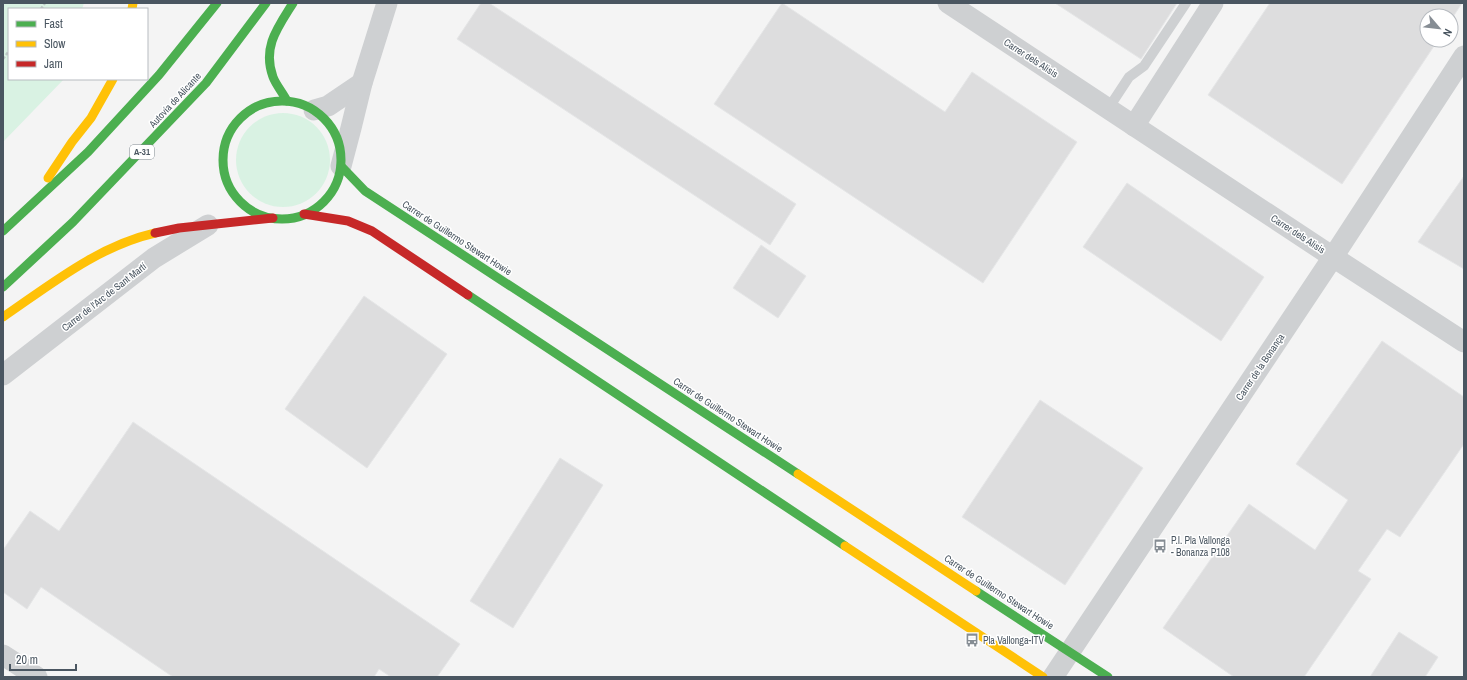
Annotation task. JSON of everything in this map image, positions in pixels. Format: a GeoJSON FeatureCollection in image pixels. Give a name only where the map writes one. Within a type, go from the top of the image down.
{"type":"FeatureCollection","features":[{"type":"Feature","properties":{"kind":"main road"},"geometry":{"type":"LineString","coordinates":[[3,231],[93,147],[159,75],[217,3]]}},
{"type":"Feature","properties":{"kind":"main road","name":"Autovía de Alicante"},"geometry":{"type":"LineString","coordinates":[[3,287],[73,222],[206,83],[266,3]]}},
{"type":"Feature","properties":{"kind":"main road"},"geometry":{"type":"LineString","coordinates":[[287,101],[273,77],[268,54],[275,32],[293,3]]}},
{"type":"Feature","properties":{"kind":"main road"},"geometry":{"type":"LineString","coordinates":[[27,209],[72,142],[91,118],[112,80]]}},
{"type":"Feature","properties":{"kind":"main road"},"geometry":{"type":"LineString","coordinates":[[3,317],[55,281],[107,250],[148,235],[179,228],[273,218],[294,218],[316,208],[333,190],[338,178],[341,166],[338,140],[332,128],[324,118],[314,110],[306,106],[287,101],[267,103],[249,111],[235,125],[226,143],[223,163],[228,182],[238,200],[254,212],[273,218]]}},
{"type":"Feature","properties":{"kind":"main road","name":"Carrer de Guillermo Stewart Howie"},"geometry":{"type":"LineString","coordinates":[[341,166],[365,191],[1108,677]]}},
{"type":"Feature","properties":{"kind":"main road"},"geometry":{"type":"LineString","coordinates":[[304,214],[348,221],[372,231],[1043,677]]}},
{"type":"Feature","properties":{"kind":"street"},"geometry":{"type":"LineString","coordinates":[[341,166],[362,83],[387,3]]}},
{"type":"Feature","properties":{"kind":"street","name":"Carrer dels Alisis"},"geometry":{"type":"LineString","coordinates":[[948,3],[1464,342]]}},
{"type":"Feature","properties":{"kind":"street"},"geometry":{"type":"LineString","coordinates":[[1134,126],[1214,3]]}},
{"type":"Feature","properties":{"kind":"street","name":"Carrer de la Bonança"},"geometry":{"type":"LineString","coordinates":[[1053,677],[1333,257],[1464,56]]}},
{"type":"Feature","properties":{"kind":"street"},"geometry":{"type":"LineString","coordinates":[[314,110],[328,106],[362,83]]}},
{"type":"Feature","properties":{"kind":"street","name":"Carrer de l'Arc de Sant Martí"},"geometry":{"type":"LineString","coordinates":[[3,375],[154,258],[208,225]]}},
{"type":"Feature","properties":{"kind":"street"},"geometry":{"type":"LineString","coordinates":[[3,655],[37,677]]}},
{"type":"Feature","properties":{"kind":"lane"},"geometry":{"type":"LineString","coordinates":[[1108,109],[1129,77],[1144,66],[1186,3]]}},
{"type":"Feature","properties":{"kind":"green space"},"geometry":{"type":"Polygon","coordinates":[[[3,3],[84,3],[82,8],[8,8],[8,80],[63,80],[3,142],[3,3]]]}},
{"type":"Feature","properties":{"kind":"green space"},"geometry":{"type":"Polygon","coordinates":[[[283,113],[301,117],[316,127],[326,142],[330,160],[326,178],[316,193],[301,203],[283,207],[265,203],[250,193],[240,178],[236,160],[240,142],[250,127],[265,117],[283,113]]]}},
{"type":"Feature","properties":{"kind":"building"},"geometry":{"type":"Polygon","coordinates":[[[481,3],[489,3],[796,204],[770,245],[457,39],[481,3]]]}},
{"type":"Feature","properties":{"kind":"building"},"geometry":{"type":"Polygon","coordinates":[[[782,3],[945,112],[972,72],[1077,142],[983,283],[714,104],[782,3]]]}},
{"type":"Feature","properties":{"kind":"building"},"geometry":{"type":"Polygon","coordinates":[[[1055,3],[1177,3],[1141,59],[1055,3]]]}},
{"type":"Feature","properties":{"kind":"building"},"geometry":{"type":"Polygon","coordinates":[[[1270,3],[1462,3],[1459,8],[1419,8],[1419,48],[1433,48],[1342,184],[1208,95],[1270,3]]]}},
{"type":"Feature","properties":{"kind":"building"},"geometry":{"type":"Polygon","coordinates":[[[1464,176],[1464,269],[1418,242],[1464,176]]]}},
{"type":"Feature","properties":{"kind":"building"},"geometry":{"type":"Polygon","coordinates":[[[1127,183],[1264,277],[1221,341],[1083,247],[1127,183]]]}},
{"type":"Feature","properties":{"kind":"building"},"geometry":{"type":"Polygon","coordinates":[[[761,245],[806,276],[778,318],[733,288],[761,245]]]}},
{"type":"Feature","properties":{"kind":"building"},"geometry":{"type":"Polygon","coordinates":[[[364,296],[447,354],[367,468],[285,409],[364,296]]]}},
{"type":"Feature","properties":{"kind":"building"},"geometry":{"type":"Polygon","coordinates":[[[1382,341],[1464,397],[1464,444],[1400,537],[1387,529],[1358,571],[1371,579],[1304,677],[1234,677],[1163,628],[1249,504],[1315,550],[1348,500],[1296,464],[1382,341]]]}},
{"type":"Feature","properties":{"kind":"building"},"geometry":{"type":"Polygon","coordinates":[[[1040,400],[1143,468],[1065,585],[962,517],[1040,400]]]}},
{"type":"Feature","properties":{"kind":"building"},"geometry":{"type":"Polygon","coordinates":[[[133,422],[460,644],[437,677],[391,677],[379,669],[374,677],[173,677],[41,587],[27,609],[3,592],[3,550],[30,511],[59,531],[133,422]]]}},
{"type":"Feature","properties":{"kind":"building"},"geometry":{"type":"Polygon","coordinates":[[[560,458],[603,485],[513,628],[470,601],[560,458]]]}},
{"type":"Feature","properties":{"kind":"building"},"geometry":{"type":"Polygon","coordinates":[[[1399,632],[1438,657],[1425,677],[1370,677],[1399,632]]]}},
{"type":"Feature","properties":{"kind":"traffic: fast"},"geometry":{"type":"LineString","coordinates":[[3,231],[88,152],[159,75],[217,3]]}},
{"type":"Feature","properties":{"kind":"traffic: fast"},"geometry":{"type":"LineString","coordinates":[[3,287],[73,222],[206,83],[266,3]]}},
{"type":"Feature","properties":{"kind":"traffic: fast"},"geometry":{"type":"LineString","coordinates":[[287,101],[273,77],[269,56],[273,38],[277,29],[293,3]]}},
{"type":"Feature","properties":{"kind":"traffic: fast"},"geometry":{"type":"LineString","coordinates":[[282,101],[293,102],[315,111],[331,127],[340,149],[341,160],[340,171],[331,193],[315,209],[293,218],[282,219],[271,218],[249,209],[233,193],[224,171],[223,160],[224,149],[233,127],[249,111],[271,102],[282,101]]}},
{"type":"Feature","properties":{"kind":"traffic: fast"},"geometry":{"type":"LineString","coordinates":[[341,166],[365,191],[798,474]]}},
{"type":"Feature","properties":{"kind":"traffic: fast"},"geometry":{"type":"LineString","coordinates":[[468,295],[845,546]]}},
{"type":"Feature","properties":{"kind":"traffic: fast"},"geometry":{"type":"LineString","coordinates":[[976,591],[1108,677]]}},
{"type":"Feature","properties":{"kind":"traffic: slow"},"geometry":{"type":"LineString","coordinates":[[132,8],[133,3]]}},
{"type":"Feature","properties":{"kind":"traffic: slow"},"geometry":{"type":"LineString","coordinates":[[48,178],[72,142],[91,118],[112,80]]}},
{"type":"Feature","properties":{"kind":"traffic: slow"},"geometry":{"type":"LineString","coordinates":[[3,317],[75,268],[94,257],[134,239],[155,233]]}},
{"type":"Feature","properties":{"kind":"traffic: slow"},"geometry":{"type":"LineString","coordinates":[[798,474],[976,591]]}},
{"type":"Feature","properties":{"kind":"traffic: slow"},"geometry":{"type":"LineString","coordinates":[[845,546],[1043,677]]}},
{"type":"Feature","properties":{"kind":"traffic: jam"},"geometry":{"type":"LineString","coordinates":[[304,214],[348,221],[372,231],[468,295]]}},
{"type":"Feature","properties":{"kind":"traffic: jam"},"geometry":{"type":"LineString","coordinates":[[155,233],[179,228],[273,218]]}},
{"type":"Feature","properties":{"kind":"place","name":"P.I. Pla Vallonga - Bonanza P108"},"geometry":{"type":"Point","coordinates":[1160,546]}},
{"type":"Feature","properties":{"kind":"place","name":"Pla Vallonga-ITV"},"geometry":{"type":"Point","coordinates":[972,640]}}]}
